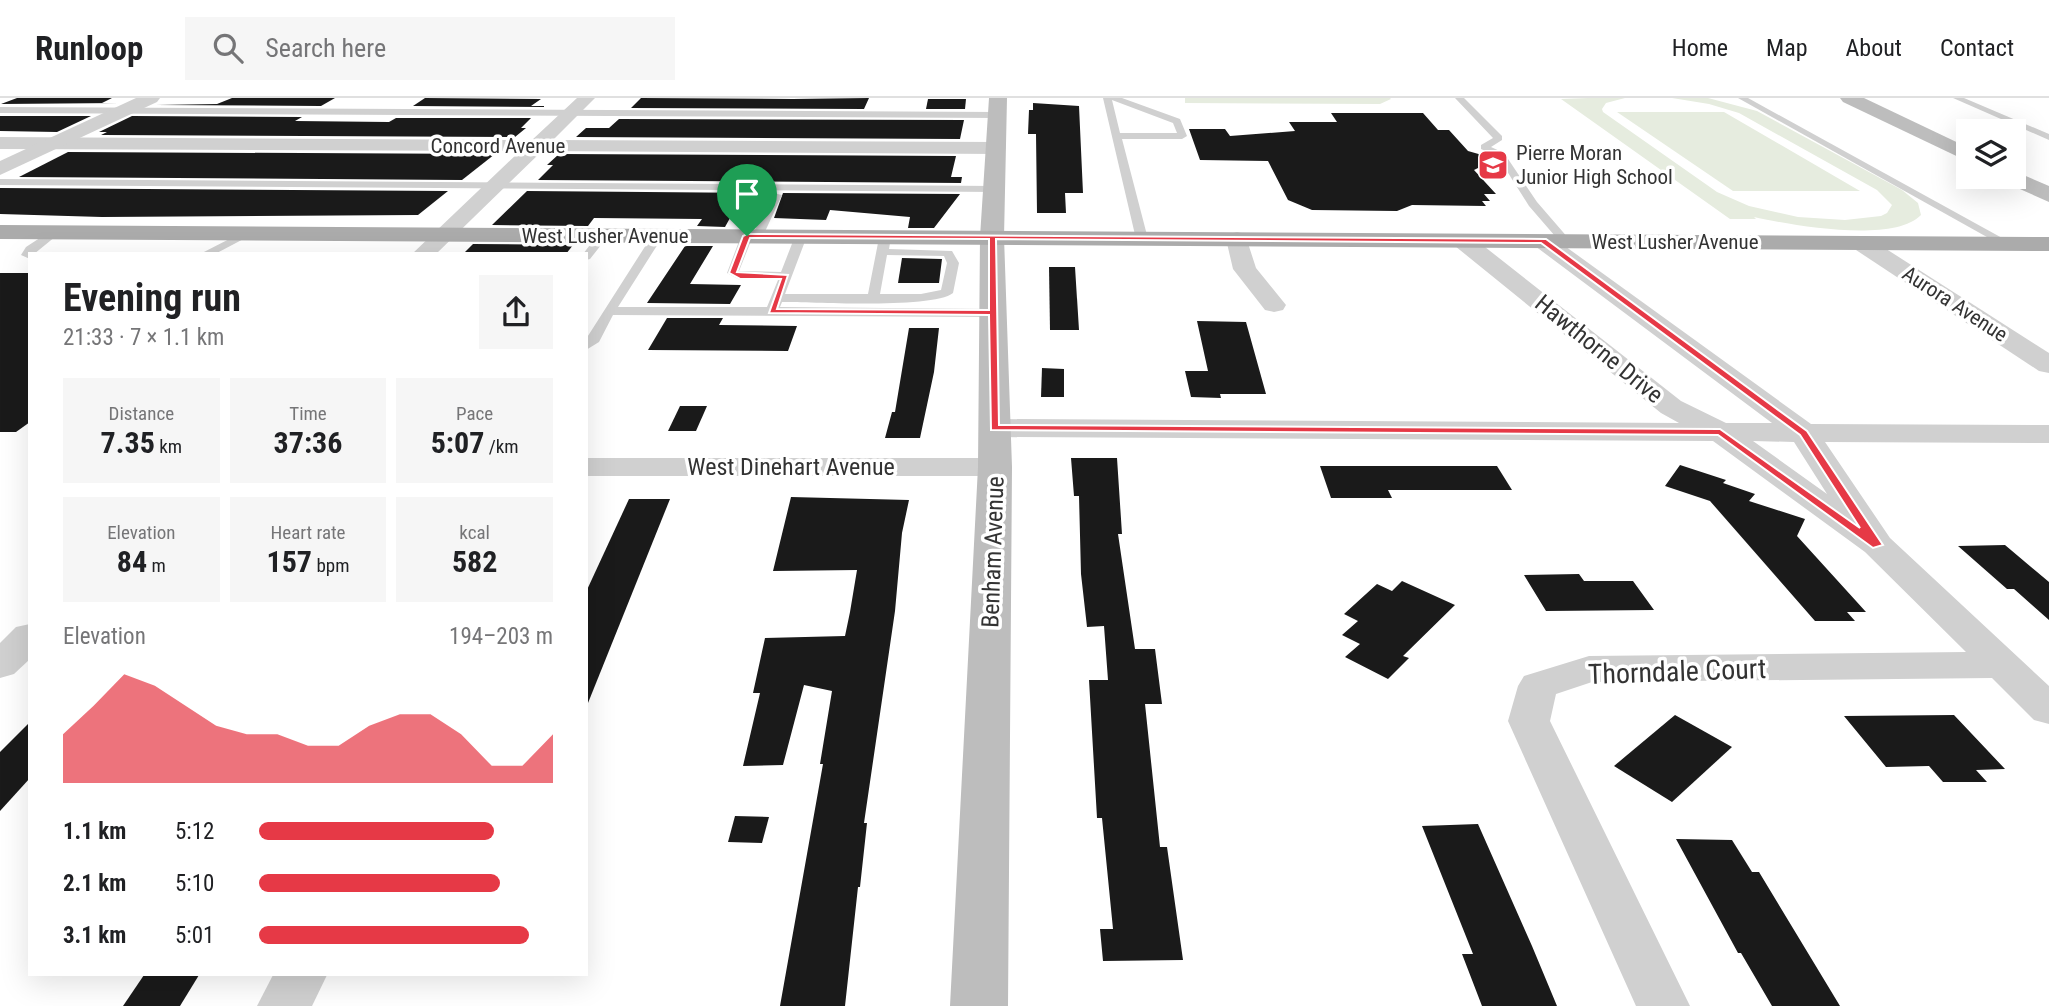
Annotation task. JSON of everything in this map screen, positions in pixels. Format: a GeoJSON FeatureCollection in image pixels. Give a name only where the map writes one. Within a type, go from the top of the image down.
{"type":"FeatureCollection","features":[{"type":"Feature","properties":{"kind":"main road"},"geometry":{"type":"LineString","coordinates":[[1849,98],[1956,150]]}},
{"type":"Feature","properties":{"kind":"main road","name":"Benham Avenue"},"geometry":{"type":"LineString","coordinates":[[979,1006],[995,448],[992,237],[998,106]]}},
{"type":"Feature","properties":{"kind":"main road"},"geometry":{"type":"LineString","coordinates":[[2026,184],[2049,195]]}},
{"type":"Feature","properties":{"kind":"main road","name":"West Lusher Avenue"},"geometry":{"type":"LineString","coordinates":[[0,232],[801,236],[884,244],[992,237],[2049,244]]}},
{"type":"Feature","properties":{"kind":"street"},"geometry":{"type":"LineString","coordinates":[[0,169],[151,98]]}},
{"type":"Feature","properties":{"kind":"street"},"geometry":{"type":"LineString","coordinates":[[425,252],[587,98]]}},
{"type":"Feature","properties":{"kind":"street","name":"Concord Avenue"},"geometry":{"type":"LineString","coordinates":[[0,143],[997,148]]}},
{"type":"Feature","properties":{"kind":"street"},"geometry":{"type":"LineString","coordinates":[[1237,239],[1245,269],[1274,305]]}},
{"type":"Feature","properties":{"kind":"street","name":"Hawthorne Drive"},"geometry":{"type":"LineString","coordinates":[[1463,240],[1671,407],[1720,432],[1877,545],[2049,710]]}},
{"type":"Feature","properties":{"kind":"street","name":"Hawthorne Drive"},"geometry":{"type":"LineString","coordinates":[[1554,241],[1804,433],[1877,545]]}},
{"type":"Feature","properties":{"kind":"street","name":"Aurora Avenue"},"geometry":{"type":"LineString","coordinates":[[1861,243],[2049,365]]}},
{"type":"Feature","properties":{"kind":"street","name":"West Dinehart Avenue"},"geometry":{"type":"LineString","coordinates":[[588,467],[995,448],[1720,432],[2049,434]]}},
{"type":"Feature","properties":{"kind":"street"},"geometry":{"type":"LineString","coordinates":[[0,665],[28,638]]}},
{"type":"Feature","properties":{"kind":"street","name":"Thorndale Court"},"geometry":{"type":"LineString","coordinates":[[1664,1006],[1529,721],[1538,686],[1589,669],[2001,665]]}},
{"type":"Feature","properties":{"kind":"street"},"geometry":{"type":"LineString","coordinates":[[284,1006],[300,976]]}},
{"type":"Feature","properties":{"kind":"lane"},"geometry":{"type":"LineString","coordinates":[[1107,98],[1142,239]]}},
{"type":"Feature","properties":{"kind":"lane"},"geometry":{"type":"LineString","coordinates":[[1114,98],[1177,121],[1182,136],[1117,136]]}},
{"type":"Feature","properties":{"kind":"lane"},"geometry":{"type":"LineString","coordinates":[[1458,98],[1499,138],[1485,147],[1501,155],[1554,241]]}},
{"type":"Feature","properties":{"kind":"lane"},"geometry":{"type":"LineString","coordinates":[[1742,98],[2007,244]]}},
{"type":"Feature","properties":{"kind":"lane"},"geometry":{"type":"LineString","coordinates":[[1957,98],[2049,137]]}},
{"type":"Feature","properties":{"kind":"lane"},"geometry":{"type":"LineString","coordinates":[[0,110],[572,112],[998,106]]}},
{"type":"Feature","properties":{"kind":"lane"},"geometry":{"type":"LineString","coordinates":[[0,182],[995,189]]}},
{"type":"Feature","properties":{"kind":"lane"},"geometry":{"type":"LineString","coordinates":[[777,195],[733,273],[740,276],[785,276]]}},
{"type":"Feature","properties":{"kind":"lane"},"geometry":{"type":"LineString","coordinates":[[28,252],[56,232]]}},
{"type":"Feature","properties":{"kind":"lane"},"geometry":{"type":"LineString","coordinates":[[210,252],[247,233]]}},
{"type":"Feature","properties":{"kind":"lane"},"geometry":{"type":"LineString","coordinates":[[588,255],[603,236]]}},
{"type":"Feature","properties":{"kind":"lane"},"geometry":{"type":"LineString","coordinates":[[588,344],[594,339],[657,236]]}},
{"type":"Feature","properties":{"kind":"lane"},"geometry":{"type":"LineString","coordinates":[[774,305],[801,236]]}},
{"type":"Feature","properties":{"kind":"lane"},"geometry":{"type":"LineString","coordinates":[[609,311],[937,296],[949,290],[953,263],[948,254],[884,244],[873,298]]}},
{"type":"Feature","properties":{"kind":"lane"},"geometry":{"type":"LineString","coordinates":[[774,305],[993,313]]}},
{"type":"Feature","properties":{"kind":"shaded area"},"geometry":{"type":"Polygon","coordinates":[[[1185,98],[1391,99],[1380,104],[1185,103],[1185,98]]]}},
{"type":"Feature","properties":{"kind":"shaded area"},"geometry":{"type":"Polygon","coordinates":[[[1625,98],[1606,103],[1603,112],[1717,192],[1749,206],[1798,217],[1845,220],[1881,216],[1887,213],[1892,205],[1877,190],[1739,113],[1709,104],[1672,98],[1708,98],[1757,111],[1902,190],[1918,203],[1921,215],[1907,224],[1888,229],[1865,230],[1815,228],[1754,217],[1756,219],[1730,219],[1561,99],[1625,98]]]}},
{"type":"Feature","properties":{"kind":"shaded area"},"geometry":{"type":"Polygon","coordinates":[[[1617,112],[1724,112],[1860,191],[1733,191],[1617,112]]]}},
{"type":"Feature","properties":{"kind":"building"},"geometry":{"type":"Polygon","coordinates":[[[17,98],[112,98],[102,103],[119,103],[1,104],[17,98]]]}},
{"type":"Feature","properties":{"kind":"building"},"geometry":{"type":"Polygon","coordinates":[[[232,98],[335,98],[321,106],[156,105],[217,104],[232,98]]]}},
{"type":"Feature","properties":{"kind":"building"},"geometry":{"type":"Polygon","coordinates":[[[425,98],[541,99],[531,106],[544,107],[413,106],[425,98]]]}},
{"type":"Feature","properties":{"kind":"building"},"geometry":{"type":"Polygon","coordinates":[[[641,98],[869,98],[864,109],[631,108],[641,98]]]}},
{"type":"Feature","properties":{"kind":"building"},"geometry":{"type":"Polygon","coordinates":[[[928,99],[966,99],[965,109],[926,109],[928,99]]]}},
{"type":"Feature","properties":{"kind":"building"},"geometry":{"type":"Polygon","coordinates":[[[1033,103],[1079,106],[1083,193],[1065,193],[1066,213],[1037,213],[1036,134],[1028,134],[1029,110],[1033,110],[1033,103]]]}},
{"type":"Feature","properties":{"kind":"building"},"geometry":{"type":"Polygon","coordinates":[[[1331,113],[1423,113],[1438,130],[1449,130],[1468,151],[1496,159],[1474,170],[1496,194],[1484,194],[1490,201],[1482,201],[1486,206],[1412,205],[1397,211],[1312,210],[1288,200],[1268,161],[1200,160],[1189,129],[1225,129],[1230,136],[1295,131],[1289,122],[1337,122],[1331,113]]]}},
{"type":"Feature","properties":{"kind":"building"},"geometry":{"type":"Polygon","coordinates":[[[0,116],[91,116],[57,132],[0,131],[0,116]]]}},
{"type":"Feature","properties":{"kind":"building"},"geometry":{"type":"Polygon","coordinates":[[[132,116],[302,117],[295,121],[389,122],[396,118],[531,118],[521,128],[526,128],[515,137],[101,135],[107,132],[99,132],[132,116]]]}},
{"type":"Feature","properties":{"kind":"building"},"geometry":{"type":"Polygon","coordinates":[[[619,119],[964,120],[960,139],[576,137],[586,128],[609,128],[619,119]]]}},
{"type":"Feature","properties":{"kind":"building"},"geometry":{"type":"Polygon","coordinates":[[[68,152],[495,154],[462,180],[19,177],[68,152]]]}},
{"type":"Feature","properties":{"kind":"building"},"geometry":{"type":"Polygon","coordinates":[[[559,154],[956,156],[951,177],[962,177],[961,183],[538,180],[553,165],[547,165],[559,154]]]}},
{"type":"Feature","properties":{"kind":"building"},"geometry":{"type":"Polygon","coordinates":[[[0,188],[448,191],[418,215],[102,217],[0,214],[0,188]]]}},
{"type":"Feature","properties":{"kind":"building"},"geometry":{"type":"Polygon","coordinates":[[[527,191],[770,193],[758,218],[730,218],[725,227],[697,226],[702,219],[594,218],[588,226],[492,225],[527,191]]]}},
{"type":"Feature","properties":{"kind":"building"},"geometry":{"type":"Polygon","coordinates":[[[783,193],[960,194],[934,228],[908,228],[910,217],[830,210],[826,220],[774,218],[783,193]]]}},
{"type":"Feature","properties":{"kind":"building"},"geometry":{"type":"Polygon","coordinates":[[[473,244],[573,245],[568,252],[465,252],[473,244]]]}},
{"type":"Feature","properties":{"kind":"building"},"geometry":{"type":"Polygon","coordinates":[[[685,246],[713,246],[690,284],[741,285],[730,304],[647,303],[685,246]]]}},
{"type":"Feature","properties":{"kind":"building"},"geometry":{"type":"Polygon","coordinates":[[[902,258],[942,259],[939,283],[898,283],[902,258]]]}},
{"type":"Feature","properties":{"kind":"building"},"geometry":{"type":"Polygon","coordinates":[[[1049,267],[1075,267],[1079,330],[1050,330],[1049,267]]]}},
{"type":"Feature","properties":{"kind":"building"},"geometry":{"type":"Polygon","coordinates":[[[0,273],[28,273],[28,423],[16,432],[0,432],[0,273]]]}},
{"type":"Feature","properties":{"kind":"building"},"geometry":{"type":"Polygon","coordinates":[[[667,318],[723,318],[719,325],[797,326],[788,351],[648,350],[667,318]]]}},
{"type":"Feature","properties":{"kind":"building"},"geometry":{"type":"Polygon","coordinates":[[[1197,321],[1246,322],[1266,394],[1220,394],[1221,398],[1191,397],[1185,371],[1208,371],[1197,321]]]}},
{"type":"Feature","properties":{"kind":"building"},"geometry":{"type":"Polygon","coordinates":[[[909,328],[939,328],[934,372],[920,438],[885,438],[892,412],[895,412],[909,328]]]}},
{"type":"Feature","properties":{"kind":"building"},"geometry":{"type":"Polygon","coordinates":[[[1042,368],[1064,369],[1064,397],[1041,397],[1042,368]]]}},
{"type":"Feature","properties":{"kind":"building"},"geometry":{"type":"Polygon","coordinates":[[[680,406],[707,406],[696,431],[668,431],[680,406]]]}},
{"type":"Feature","properties":{"kind":"building"},"geometry":{"type":"Polygon","coordinates":[[[1071,458],[1117,458],[1122,534],[1118,534],[1135,649],[1155,649],[1162,704],[1145,704],[1160,847],[1167,847],[1183,960],[1103,961],[1100,929],[1113,929],[1102,818],[1097,818],[1089,680],[1108,680],[1104,626],[1087,627],[1081,574],[1079,496],[1074,496],[1071,458]]]}},
{"type":"Feature","properties":{"kind":"building"},"geometry":{"type":"Polygon","coordinates":[[[1680,465],[1726,480],[1723,483],[1755,494],[1749,501],[1805,519],[1797,536],[1866,612],[1847,612],[1855,621],[1815,621],[1710,501],[1665,486],[1680,465]]]}},
{"type":"Feature","properties":{"kind":"building"},"geometry":{"type":"Polygon","coordinates":[[[1320,466],[1497,466],[1512,490],[1388,490],[1392,498],[1331,498],[1320,466]]]}},
{"type":"Feature","properties":{"kind":"building"},"geometry":{"type":"Polygon","coordinates":[[[791,497],[909,500],[902,533],[895,611],[864,823],[867,823],[845,1006],[780,1006],[823,764],[820,764],[832,691],[804,685],[783,765],[743,766],[760,693],[753,693],[765,638],[845,636],[850,612],[857,570],[773,571],[791,497]]]}},
{"type":"Feature","properties":{"kind":"building"},"geometry":{"type":"Polygon","coordinates":[[[629,499],[670,499],[588,703],[588,588],[629,499]]]}},
{"type":"Feature","properties":{"kind":"building"},"geometry":{"type":"Polygon","coordinates":[[[2005,545],[2049,582],[2049,620],[2014,589],[2007,589],[1958,546],[2005,545]]]}},
{"type":"Feature","properties":{"kind":"building"},"geometry":{"type":"Polygon","coordinates":[[[1579,574],[1584,581],[1633,581],[1654,610],[1546,611],[1524,575],[1579,574]]]}},
{"type":"Feature","properties":{"kind":"building"},"geometry":{"type":"Polygon","coordinates":[[[1402,581],[1455,605],[1403,656],[1409,658],[1388,679],[1345,657],[1360,644],[1342,635],[1358,621],[1344,614],[1377,584],[1392,591],[1402,581]]]}},
{"type":"Feature","properties":{"kind":"building"},"geometry":{"type":"Polygon","coordinates":[[[1675,715],[1732,747],[1672,802],[1614,766],[1675,715]]]}},
{"type":"Feature","properties":{"kind":"building"},"geometry":{"type":"Polygon","coordinates":[[[1954,715],[2005,769],[1976,770],[1987,782],[1943,782],[1929,766],[1886,767],[1844,716],[1954,715]]]}},
{"type":"Feature","properties":{"kind":"building"},"geometry":{"type":"Polygon","coordinates":[[[28,724],[28,780],[0,811],[0,752],[28,724]]]}},
{"type":"Feature","properties":{"kind":"building"},"geometry":{"type":"Polygon","coordinates":[[[735,816],[769,817],[762,843],[728,842],[735,816]]]}},
{"type":"Feature","properties":{"kind":"building"},"geometry":{"type":"Polygon","coordinates":[[[1478,824],[1557,1006],[1482,1006],[1462,954],[1473,954],[1422,826],[1478,824]]]}},
{"type":"Feature","properties":{"kind":"building"},"geometry":{"type":"Polygon","coordinates":[[[1676,839],[1732,840],[1752,872],[1759,872],[1840,1006],[1772,1006],[1741,953],[1738,953],[1676,839]]]}},
{"type":"Feature","properties":{"kind":"building"},"geometry":{"type":"Polygon","coordinates":[[[143,976],[198,976],[180,1006],[123,1006],[143,976]]]}},
{"type":"Feature","properties":{"kind":"place","name":"Pierre Moran Junior High School"},"geometry":{"type":"Point","coordinates":[1493,165]}},
{"type":"Feature","properties":{"kind":"route"},"geometry":{"type":"LineString","coordinates":[[747,236],[733,273],[740,276],[785,276],[772,311],[993,313],[993,247],[992,237],[1543,241],[1804,433],[1877,545],[1720,432],[995,428],[993,313],[992,237],[747,236]]}}]}
